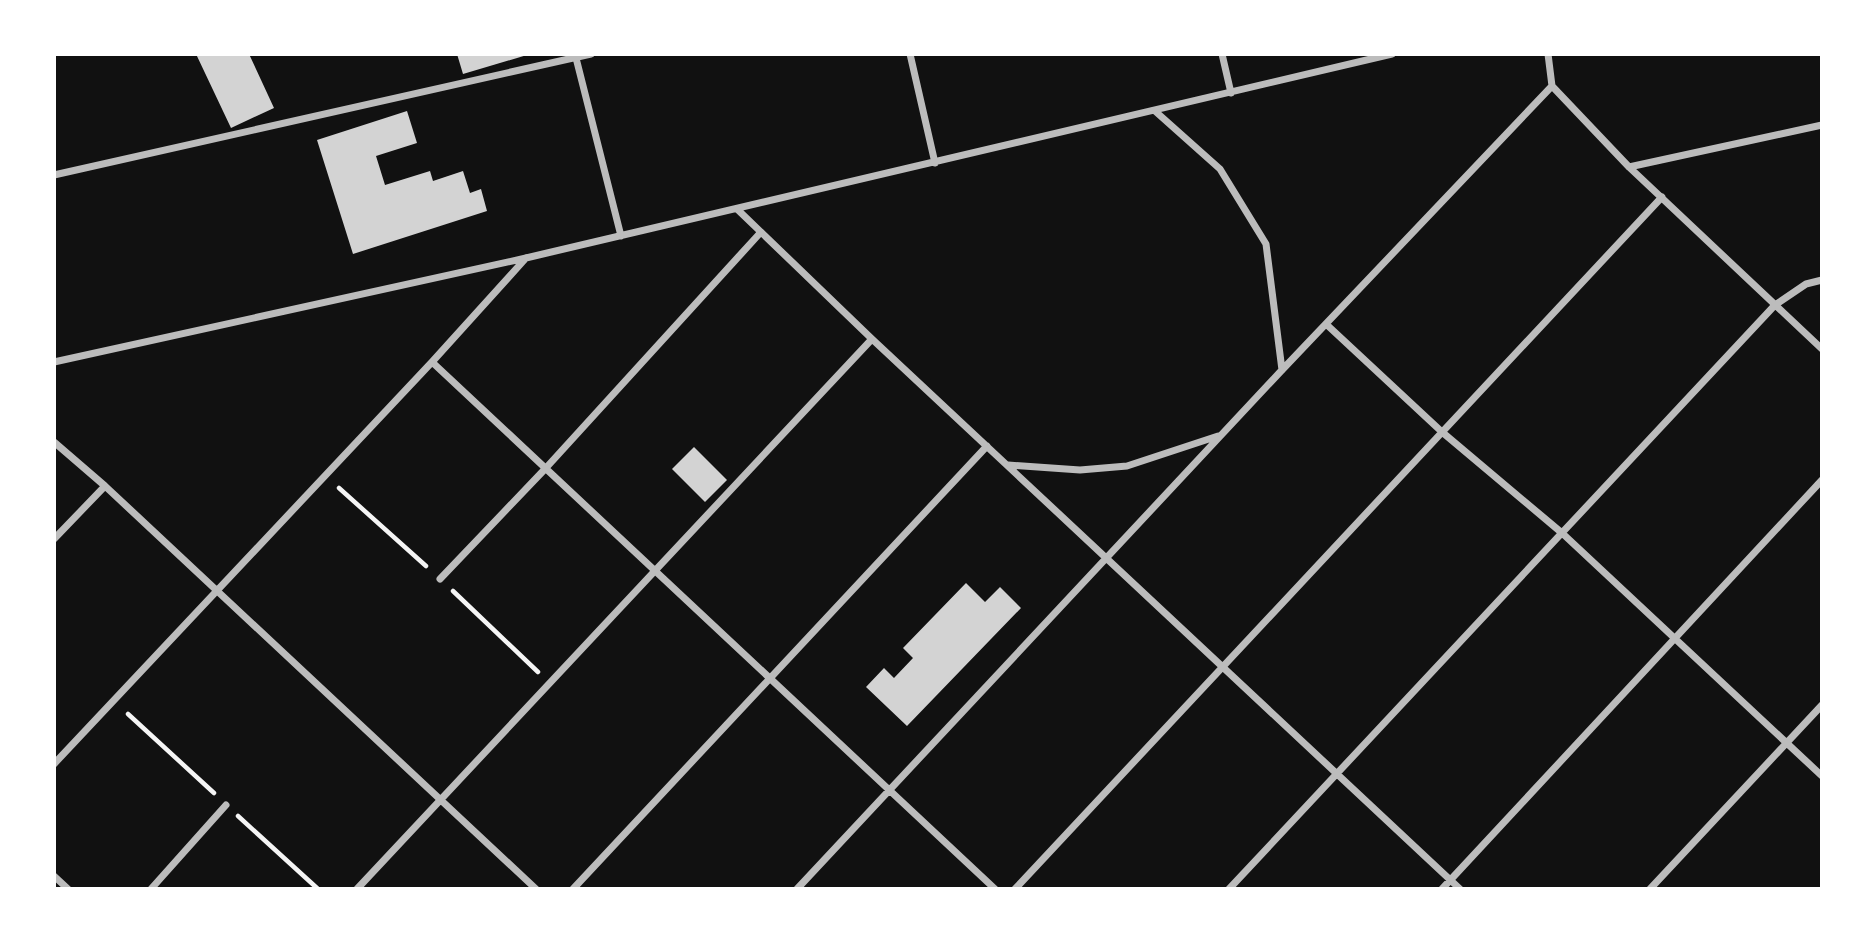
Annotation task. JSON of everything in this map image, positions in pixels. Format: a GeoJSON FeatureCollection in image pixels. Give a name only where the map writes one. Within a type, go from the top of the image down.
{"type":"FeatureCollection","features":[{"type":"Feature","properties":{"kind":"street"},"geometry":{"type":"LineString","coordinates":[[54,175],[591,54]]}},
{"type":"Feature","properties":{"kind":"street"},"geometry":{"type":"LineString","coordinates":[[910,54],[935,163]]}},
{"type":"Feature","properties":{"kind":"street"},"geometry":{"type":"LineString","coordinates":[[1222,54],[1231,93]]}},
{"type":"Feature","properties":{"kind":"street"},"geometry":{"type":"LineString","coordinates":[[54,362],[526,258],[1392,54]]}},
{"type":"Feature","properties":{"kind":"street"},"geometry":{"type":"LineString","coordinates":[[1548,54],[1552,86],[1629,167],[1822,349]]}},
{"type":"Feature","properties":{"kind":"street"},"geometry":{"type":"LineString","coordinates":[[575,56],[621,236]]}},
{"type":"Feature","properties":{"kind":"street"},"geometry":{"type":"LineString","coordinates":[[797,889],[1282,370],[1552,86]]}},
{"type":"Feature","properties":{"kind":"street"},"geometry":{"type":"LineString","coordinates":[[1155,111],[1220,169],[1266,244],[1282,370]]}},
{"type":"Feature","properties":{"kind":"street"},"geometry":{"type":"LineString","coordinates":[[1629,167],[1822,125]]}},
{"type":"Feature","properties":{"kind":"street"},"geometry":{"type":"LineString","coordinates":[[1015,889],[1661,197]]}},
{"type":"Feature","properties":{"kind":"street"},"geometry":{"type":"LineString","coordinates":[[737,209],[1460,889]]}},
{"type":"Feature","properties":{"kind":"street"},"geometry":{"type":"LineString","coordinates":[[440,579],[761,232]]}},
{"type":"Feature","properties":{"kind":"street"},"geometry":{"type":"LineString","coordinates":[[54,764],[432,362],[526,258]]}},
{"type":"Feature","properties":{"kind":"street"},"geometry":{"type":"LineString","coordinates":[[1229,889],[1775,305],[1806,284],[1822,280]]}},
{"type":"Feature","properties":{"kind":"street"},"geometry":{"type":"LineString","coordinates":[[1326,324],[1442,432],[1562,533],[1822,776]]}},
{"type":"Feature","properties":{"kind":"street"},"geometry":{"type":"LineString","coordinates":[[357,889],[872,338]]}},
{"type":"Feature","properties":{"kind":"street"},"geometry":{"type":"LineString","coordinates":[[432,362],[995,889]]}},
{"type":"Feature","properties":{"kind":"street"},"geometry":{"type":"LineString","coordinates":[[1007,465],[1080,470],[1127,466],[1221,435]]}},
{"type":"Feature","properties":{"kind":"street"},"geometry":{"type":"LineString","coordinates":[[54,442],[105,486],[536,889]]}},
{"type":"Feature","properties":{"kind":"street"},"geometry":{"type":"LineString","coordinates":[[573,889],[987,446]]}},
{"type":"Feature","properties":{"kind":"street"},"geometry":{"type":"LineString","coordinates":[[1442,889],[1822,480]]}},
{"type":"Feature","properties":{"kind":"street"},"geometry":{"type":"LineString","coordinates":[[54,539],[105,486]]}},
{"type":"Feature","properties":{"kind":"street"},"geometry":{"type":"LineString","coordinates":[[1650,889],[1822,705]]}},
{"type":"Feature","properties":{"kind":"street"},"geometry":{"type":"LineString","coordinates":[[151,889],[226,804]]}},
{"type":"Feature","properties":{"kind":"street"},"geometry":{"type":"LineString","coordinates":[[54,876],[68,889]]}},
{"type":"Feature","properties":{"kind":"building"},"geometry":{"type":"Polygon","coordinates":[[[196,54],[249,54],[274,108],[231,128],[196,54]]]}},
{"type":"Feature","properties":{"kind":"building"},"geometry":{"type":"Polygon","coordinates":[[[457,54],[527,54],[527,55],[463,74],[457,54]]]}},
{"type":"Feature","properties":{"kind":"building"},"geometry":{"type":"Polygon","coordinates":[[[407,111],[417,143],[376,156],[385,185],[430,171],[433,181],[463,171],[470,193],[481,189],[487,211],[353,254],[317,140],[407,111]]]}},
{"type":"Feature","properties":{"kind":"building"},"geometry":{"type":"Polygon","coordinates":[[[694,447],[727,480],[705,502],[672,469],[694,447]]]}},
{"type":"Feature","properties":{"kind":"building"},"geometry":{"type":"Polygon","coordinates":[[[966,583],[985,602],[1000,587],[1021,608],[907,726],[866,687],[884,668],[894,678],[913,658],[903,648],[966,583]]]}}]}
